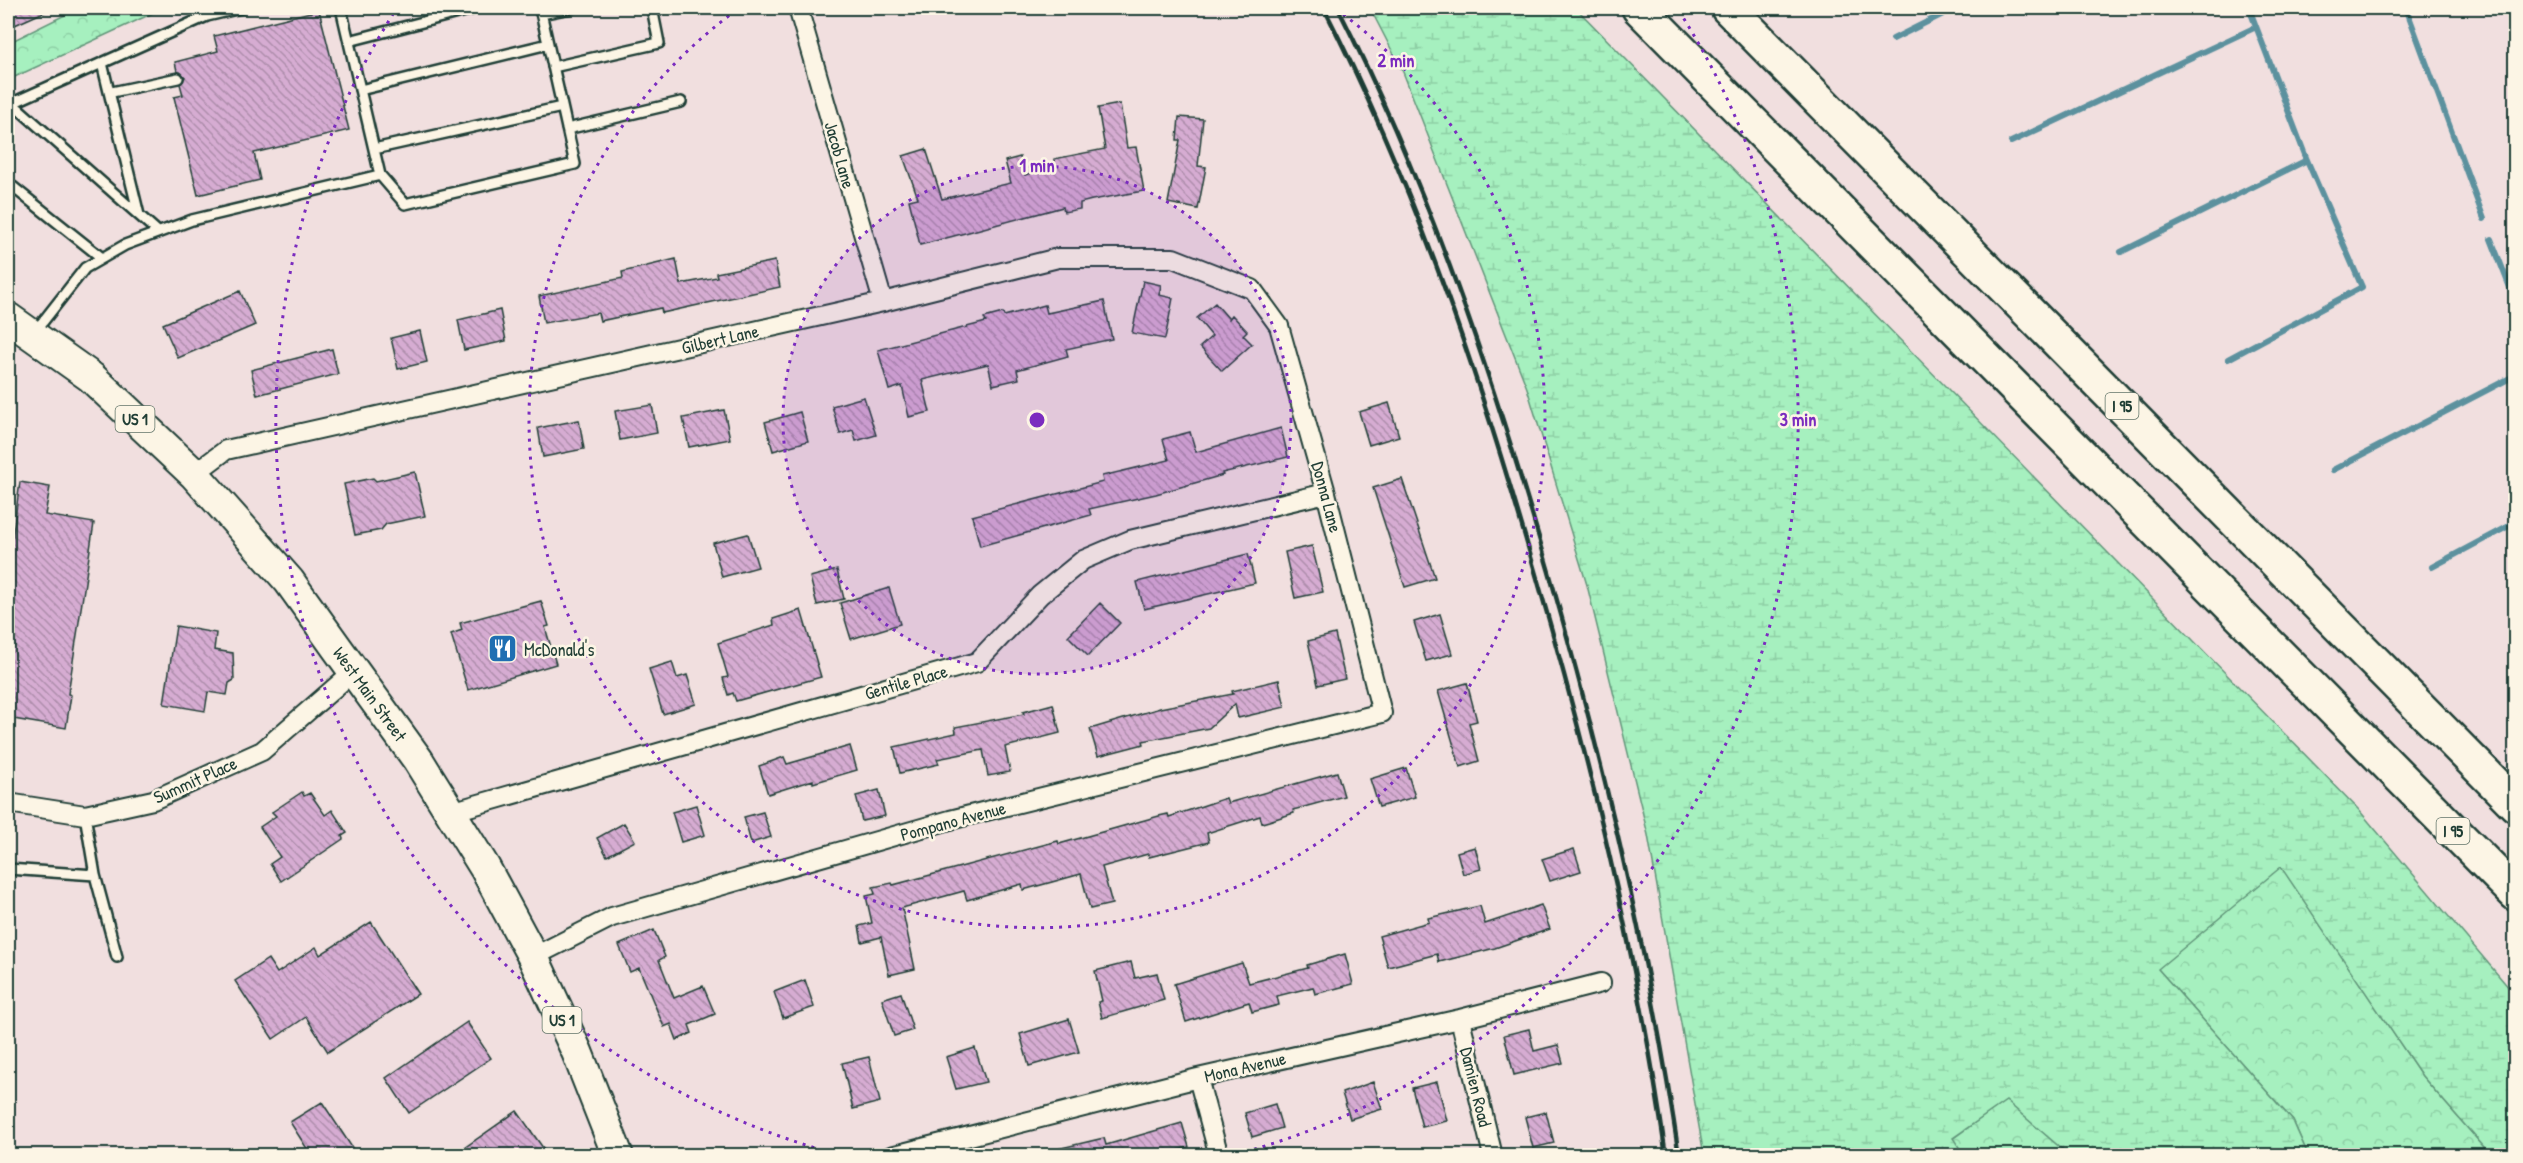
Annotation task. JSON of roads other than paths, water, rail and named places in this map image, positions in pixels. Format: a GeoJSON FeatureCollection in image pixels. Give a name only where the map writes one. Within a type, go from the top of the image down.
{"type":"FeatureCollection","features":[{"type":"Feature","properties":{"kind":"highway","name":"I 95"},"geometry":{"type":"LineString","coordinates":[[1639,8],[2516,894]]}},
{"type":"Feature","properties":{"kind":"highway","name":"I 95"},"geometry":{"type":"LineString","coordinates":[[1728,8],[2516,805]]}},
{"type":"Feature","properties":{"kind":"highway"},"geometry":{"type":"LineString","coordinates":[[2391,768],[2516,910]]}},
{"type":"Feature","properties":{"kind":"main road","name":"West Main Street"},"geometry":{"type":"LineString","coordinates":[[8,318],[91,376],[194,474],[289,581],[451,812],[533,957],[586,1073],[618,1155]]}},
{"type":"Feature","properties":{"kind":"street","name":"Jacob Lane"},"geometry":{"type":"LineString","coordinates":[[798,8],[883,302]]}},
{"type":"Feature","properties":{"kind":"street","name":"Gilbert Lane"},"geometry":{"type":"LineString","coordinates":[[194,474],[226,450],[883,302],[1058,258],[1173,258],[1251,289]]}},
{"type":"Feature","properties":{"kind":"street","name":"Donna Lane"},"geometry":{"type":"LineString","coordinates":[[1251,289],[1279,326],[1326,494],[1382,713]]}},
{"type":"Feature","properties":{"kind":"street","name":"Gentile Place"},"geometry":{"type":"LineString","coordinates":[[451,812],[977,662],[1040,595],[1083,560],[1130,540],[1326,494]]}},
{"type":"Feature","properties":{"kind":"street","name":"Summit Place"},"geometry":{"type":"LineString","coordinates":[[8,803],[85,815],[153,800],[262,751],[354,671]]}},
{"type":"Feature","properties":{"kind":"street","name":"Pompano Avenue"},"geometry":{"type":"LineString","coordinates":[[533,957],[623,914],[950,820],[1382,713]]}},
{"type":"Feature","properties":{"kind":"street","name":"Mona Avenue"},"geometry":{"type":"LineString","coordinates":[[891,1155],[925,1151],[1198,1078],[1460,1019],[1601,983]]}},
{"type":"Feature","properties":{"kind":"street","name":"Damien Road"},"geometry":{"type":"LineString","coordinates":[[1460,1019],[1492,1155]]}},
{"type":"Feature","properties":{"kind":"street"},"geometry":{"type":"LineString","coordinates":[[1198,1078],[1219,1155]]}},
{"type":"Feature","properties":{"kind":"lane"},"geometry":{"type":"LineString","coordinates":[[158,232],[10,104],[207,16],[241,8]]}},
{"type":"Feature","properties":{"kind":"lane"},"geometry":{"type":"LineString","coordinates":[[341,8],[380,175],[405,204],[575,164],[541,10],[571,8]]}},
{"type":"Feature","properties":{"kind":"lane"},"geometry":{"type":"LineString","coordinates":[[349,41],[477,8]]}},
{"type":"Feature","properties":{"kind":"lane"},"geometry":{"type":"LineString","coordinates":[[553,67],[659,43],[652,8]]}},
{"type":"Feature","properties":{"kind":"lane"},"geometry":{"type":"LineString","coordinates":[[360,90],[548,44]]}},
{"type":"Feature","properties":{"kind":"lane"},"geometry":{"type":"LineString","coordinates":[[102,63],[112,92],[139,215]]}},
{"type":"Feature","properties":{"kind":"lane"},"geometry":{"type":"LineString","coordinates":[[112,92],[178,78]]}},
{"type":"Feature","properties":{"kind":"lane"},"geometry":{"type":"LineString","coordinates":[[567,129],[681,102]]}},
{"type":"Feature","properties":{"kind":"lane"},"geometry":{"type":"LineString","coordinates":[[374,149],[562,107]]}},
{"type":"Feature","properties":{"kind":"lane"},"geometry":{"type":"LineString","coordinates":[[32,335],[85,268],[124,245],[192,220],[380,175]]}},
{"type":"Feature","properties":{"kind":"lane"},"geometry":{"type":"LineString","coordinates":[[8,183],[102,258]]}},
{"type":"Feature","properties":{"kind":"lane"},"geometry":{"type":"LineString","coordinates":[[85,815],[95,875],[117,957]]}},
{"type":"Feature","properties":{"kind":"lane"},"geometry":{"type":"LineString","coordinates":[[8,869],[95,875]]}},
{"type":"Feature","properties":{"kind":"waterway"},"geometry":{"type":"LineString","coordinates":[[1893,39],[1955,8]]}},
{"type":"Feature","properties":{"kind":"waterway"},"geometry":{"type":"LineString","coordinates":[[2228,359],[2362,287],[2307,160],[2249,8]]}},
{"type":"Feature","properties":{"kind":"waterway"},"geometry":{"type":"LineString","coordinates":[[2406,8],[2484,219]]}},
{"type":"Feature","properties":{"kind":"waterway"},"geometry":{"type":"LineString","coordinates":[[2011,142],[2256,27]]}},
{"type":"Feature","properties":{"kind":"waterway"},"geometry":{"type":"LineString","coordinates":[[2121,252],[2307,160]]}},
{"type":"Feature","properties":{"kind":"waterway"},"geometry":{"type":"LineString","coordinates":[[2491,239],[2516,303]]}},
{"type":"Feature","properties":{"kind":"waterway"},"geometry":{"type":"LineString","coordinates":[[2333,470],[2516,375]]}},
{"type":"Feature","properties":{"kind":"waterway"},"geometry":{"type":"LineString","coordinates":[[2432,567],[2516,522]]}},
{"type":"Feature","properties":{"kind":"railway"},"geometry":{"type":"LineString","coordinates":[[1324,8],[1358,77],[1417,217],[1470,359],[1516,504],[1557,649],[1612,865],[1642,1010],[1666,1156]]}},
{"type":"Feature","properties":{"kind":"railway"},"geometry":{"type":"LineString","coordinates":[[1338,8],[1371,76],[1430,214],[1482,356],[1528,499],[1569,644],[1624,862],[1654,1008],[1679,1156]]}},
{"type":"Feature","properties":{"kind":"place","name":"McDonald's"},"geometry":{"type":"Point","coordinates":[503,649]}}]}
